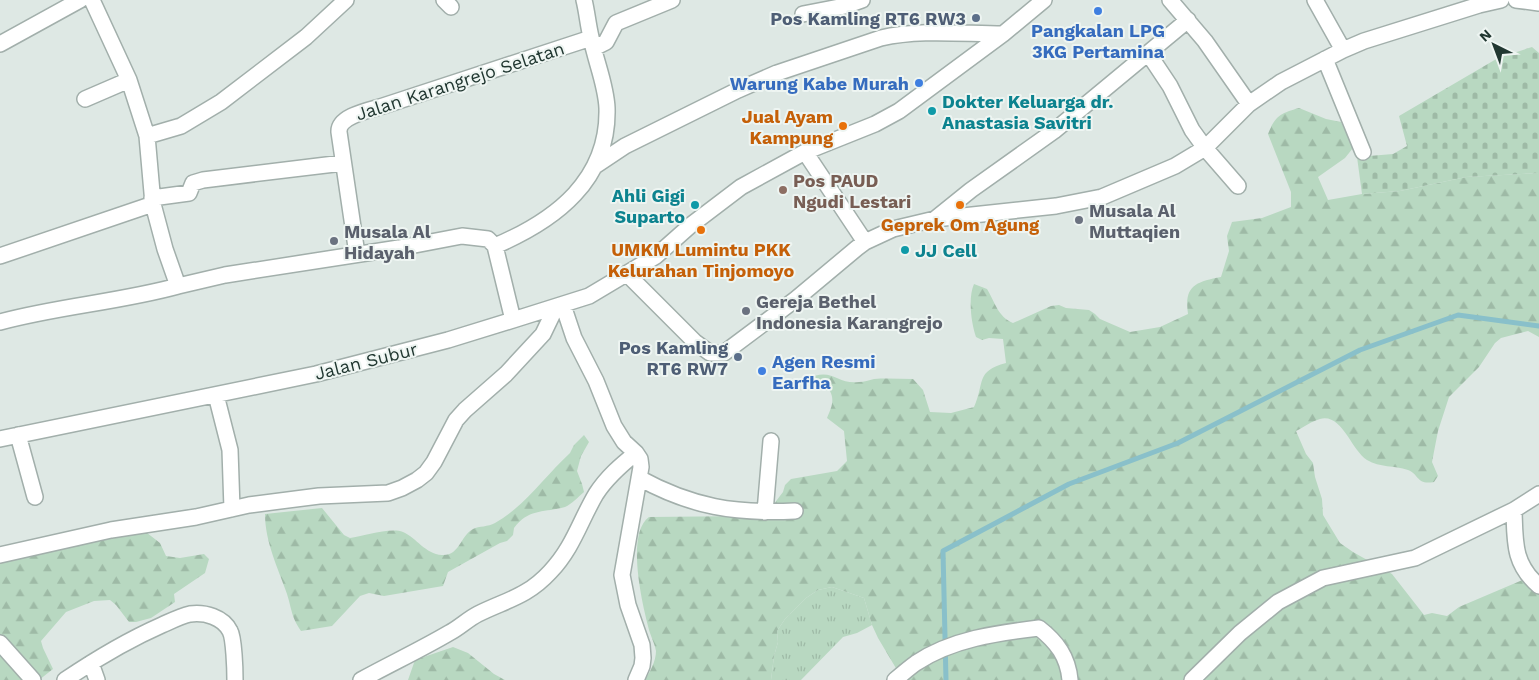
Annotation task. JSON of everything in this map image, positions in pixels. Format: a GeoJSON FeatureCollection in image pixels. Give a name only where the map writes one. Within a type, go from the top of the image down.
{"type":"FeatureCollection","features":[{"type":"Feature","properties":{"kind":"street"},"geometry":{"type":"LineString","coordinates":[[0,44],[80,0]]}},
{"type":"Feature","properties":{"kind":"street"},"geometry":{"type":"LineString","coordinates":[[92,0],[129,80],[147,136],[152,201],[165,249],[178,286]]}},
{"type":"Feature","properties":{"kind":"street"},"geometry":{"type":"LineString","coordinates":[[147,136],[181,126],[221,102],[306,37],[346,0]]}},
{"type":"Feature","properties":{"kind":"street"},"geometry":{"type":"LineString","coordinates":[[495,246],[529,229],[563,206],[579,190],[596,166],[602,144],[607,106],[584,0]]}},
{"type":"Feature","properties":{"kind":"street"},"geometry":{"type":"LineString","coordinates":[[592,43],[606,42],[616,23],[672,0]]}},
{"type":"Feature","properties":{"kind":"street"},"geometry":{"type":"LineString","coordinates":[[803,14],[846,6],[862,0]]}},
{"type":"Feature","properties":{"kind":"street"},"geometry":{"type":"LineString","coordinates":[[0,322],[62,308],[130,298],[225,275],[462,236],[488,239],[495,246],[513,320],[559,306],[589,296],[656,256],[719,202],[741,187],[805,152],[875,124],[900,111],[1003,34],[1044,0]]}},
{"type":"Feature","properties":{"kind":"street"},"geometry":{"type":"LineString","coordinates":[[1170,0],[1205,40],[1250,104]]}},
{"type":"Feature","properties":{"kind":"street"},"geometry":{"type":"LineString","coordinates":[[1315,0],[1343,50]]}},
{"type":"Feature","properties":{"kind":"street"},"geometry":{"type":"LineString","coordinates":[[627,274],[695,342],[710,352],[724,353],[796,299],[865,242],[893,229],[935,219],[1056,206],[1102,197],[1167,171],[1205,148],[1250,104],[1281,82],[1343,50],[1364,41],[1479,5],[1501,0]]}},
{"type":"Feature","properties":{"kind":"street"},"geometry":{"type":"LineString","coordinates":[[1516,0],[1539,2]]}},
{"type":"Feature","properties":{"kind":"street"},"geometry":{"type":"LineString","coordinates":[[935,219],[970,190],[1054,130],[1188,20]]}},
{"type":"Feature","properties":{"kind":"street"},"geometry":{"type":"LineString","coordinates":[[596,166],[625,146],[738,90],[777,73],[873,40],[905,34],[1003,34]]}},
{"type":"Feature","properties":{"kind":"street","name":"Jalan Karangrejo Selatan"},"geometry":{"type":"LineString","coordinates":[[357,254],[338,128],[345,120],[482,72],[592,43]]}},
{"type":"Feature","properties":{"kind":"street"},"geometry":{"type":"LineString","coordinates":[[1148,54],[1170,86],[1192,130],[1238,186]]}},
{"type":"Feature","properties":{"kind":"street"},"geometry":{"type":"LineString","coordinates":[[1325,60],[1363,152]]}},
{"type":"Feature","properties":{"kind":"street"},"geometry":{"type":"LineString","coordinates":[[85,99],[129,80]]}},
{"type":"Feature","properties":{"kind":"street"},"geometry":{"type":"LineString","coordinates":[[805,152],[865,242]]}},
{"type":"Feature","properties":{"kind":"street"},"geometry":{"type":"LineString","coordinates":[[7,254],[152,201],[189,193],[193,183],[203,180],[343,163]]}},
{"type":"Feature","properties":{"kind":"street"},"geometry":{"type":"LineString","coordinates":[[559,306],[596,381],[614,426],[624,442],[640,459],[641,467],[622,575],[623,588],[642,645],[642,666],[636,680]]}},
{"type":"Feature","properties":{"kind":"street"},"geometry":{"type":"LineString","coordinates":[[0,555],[111,530],[249,505],[319,496],[388,494],[417,480],[426,473],[434,462],[456,420],[506,374],[543,334],[559,306]]}},
{"type":"Feature","properties":{"kind":"street","name":"Jalan Subur"},"geometry":{"type":"LineString","coordinates":[[0,439],[343,367],[448,340],[513,320]]}},
{"type":"Feature","properties":{"kind":"street"},"geometry":{"type":"LineString","coordinates":[[216,395],[230,450],[232,509]]}},
{"type":"Feature","properties":{"kind":"street"},"geometry":{"type":"LineString","coordinates":[[18,435],[35,498]]}},
{"type":"Feature","properties":{"kind":"street"},"geometry":{"type":"LineString","coordinates":[[764,512],[771,441]]}},
{"type":"Feature","properties":{"kind":"street"},"geometry":{"type":"LineString","coordinates":[[362,680],[450,632],[476,615],[516,599],[540,582],[557,564],[575,538],[597,493],[604,483],[617,468],[636,453]]}},
{"type":"Feature","properties":{"kind":"street"},"geometry":{"type":"LineString","coordinates":[[639,478],[684,499],[710,507],[734,511],[795,511]]}},
{"type":"Feature","properties":{"kind":"street"},"geometry":{"type":"LineString","coordinates":[[1192,680],[1240,633],[1278,602],[1324,578],[1415,558],[1514,510],[1539,494]]}},
{"type":"Feature","properties":{"kind":"street"},"geometry":{"type":"LineString","coordinates":[[1514,510],[1515,540],[1518,557],[1524,570],[1539,586]]}},
{"type":"Feature","properties":{"kind":"street"},"geometry":{"type":"LineString","coordinates":[[65,680],[91,662],[152,630],[191,614],[201,614],[220,619],[232,633],[235,680]]}},
{"type":"Feature","properties":{"kind":"street"},"geometry":{"type":"LineString","coordinates":[[895,680],[916,663],[956,644],[997,634],[1039,628],[1051,637],[1063,653],[1069,666],[1070,680]]}},
{"type":"Feature","properties":{"kind":"street"},"geometry":{"type":"LineString","coordinates":[[0,643],[33,680]]}},
{"type":"Feature","properties":{"kind":"street"},"geometry":{"type":"LineString","coordinates":[[91,662],[97,680]]}},
{"type":"Feature","properties":{"kind":"green space"},"geometry":{"type":"Polygon","coordinates":[[[1532,47],[1539,53],[1539,173],[1466,177],[1400,191],[1362,194],[1357,157],[1393,154],[1407,146],[1399,116],[1498,58],[1532,47]]]}},
{"type":"Feature","properties":{"kind":"green space"},"geometry":{"type":"Polygon","coordinates":[[[1299,108],[1326,119],[1341,122],[1353,148],[1345,158],[1318,177],[1328,200],[1362,194],[1400,191],[1466,177],[1539,173],[1539,337],[1528,331],[1501,338],[1495,343],[1479,367],[1449,397],[1438,431],[1432,462],[1438,476],[1434,482],[1421,481],[1408,470],[1372,463],[1367,460],[1334,421],[1320,419],[1296,431],[1306,454],[1313,463],[1322,499],[1323,515],[1340,543],[1392,574],[1424,615],[1432,613],[1447,616],[1459,607],[1539,573],[1539,680],[903,680],[878,638],[864,598],[832,587],[818,590],[806,598],[785,619],[777,631],[778,642],[771,680],[645,680],[651,670],[656,651],[640,590],[637,555],[638,539],[642,526],[649,517],[749,516],[767,513],[791,479],[837,471],[847,461],[844,431],[827,418],[832,401],[830,391],[808,386],[807,379],[823,374],[851,382],[874,379],[913,379],[923,390],[930,412],[951,413],[974,407],[985,374],[996,366],[1006,363],[1003,339],[989,338],[982,340],[976,337],[971,310],[971,296],[974,284],[987,289],[1000,313],[1013,323],[1051,306],[1059,305],[1066,308],[1089,310],[1100,319],[1130,332],[1160,327],[1188,314],[1188,297],[1193,287],[1204,281],[1221,277],[1229,251],[1227,236],[1232,222],[1262,218],[1291,207],[1291,192],[1268,134],[1279,116],[1299,108]]]}},
{"type":"Feature","properties":{"kind":"green space"},"geometry":{"type":"Polygon","coordinates":[[[584,435],[589,442],[581,456],[577,471],[584,492],[570,504],[525,517],[514,528],[513,535],[507,541],[448,572],[443,586],[384,596],[369,593],[360,596],[332,626],[301,631],[293,617],[273,555],[267,535],[265,514],[322,508],[344,535],[350,538],[384,531],[398,531],[408,535],[431,552],[442,555],[448,554],[456,549],[465,536],[473,529],[495,523],[516,508],[570,453],[574,445],[584,435]]]}},
{"type":"Feature","properties":{"kind":"green space"},"geometry":{"type":"Polygon","coordinates":[[[142,529],[160,543],[166,556],[180,558],[204,554],[209,559],[205,573],[174,594],[175,602],[151,618],[129,622],[110,600],[94,601],[66,612],[41,641],[53,669],[39,680],[0,680],[0,559],[142,529]]]}},
{"type":"Feature","properties":{"kind":"green space"},"geometry":{"type":"Polygon","coordinates":[[[832,587],[864,598],[872,625],[857,633],[843,637],[801,680],[771,680],[778,642],[777,631],[785,619],[806,598],[818,590],[832,587]]]}},
{"type":"Feature","properties":{"kind":"green space"},"geometry":{"type":"Polygon","coordinates":[[[453,647],[468,653],[494,674],[505,680],[408,680],[415,660],[453,647]]]}},
{"type":"Feature","properties":{"kind":"waterway"},"geometry":{"type":"LineString","coordinates":[[946,680],[943,551],[1069,484],[1178,443],[1360,350],[1458,315],[1539,326]]}},
{"type":"Feature","properties":{"kind":"place","name":"Pangkalan LPG 3KG Pertamina"},"geometry":{"type":"Point","coordinates":[1098,11]}},
{"type":"Feature","properties":{"kind":"place","name":"Pos Kamling RT6 RW3"},"geometry":{"type":"Point","coordinates":[976,18]}},
{"type":"Feature","properties":{"kind":"place","name":"Warung Kabe Murah"},"geometry":{"type":"Point","coordinates":[919,83]}},
{"type":"Feature","properties":{"kind":"place","name":"Dokter Keluarga dr. Anastasia Savitri"},"geometry":{"type":"Point","coordinates":[932,111]}},
{"type":"Feature","properties":{"kind":"place","name":"Jual Ayam Kampung"},"geometry":{"type":"Point","coordinates":[843,126]}},
{"type":"Feature","properties":{"kind":"place","name":"Pos PAUD Ngudi Lestari"},"geometry":{"type":"Point","coordinates":[783,190]}},
{"type":"Feature","properties":{"kind":"place","name":"Ahli Gigi Suparto"},"geometry":{"type":"Point","coordinates":[695,205]}},
{"type":"Feature","properties":{"kind":"place","name":"Geprek Om Agung"},"geometry":{"type":"Point","coordinates":[960,205]}},
{"type":"Feature","properties":{"kind":"place","name":"Musala Al Muttaqien"},"geometry":{"type":"Point","coordinates":[1079,220]}},
{"type":"Feature","properties":{"kind":"place","name":"UMKM Lumintu PKK Kelurahan Tinjomoyo"},"geometry":{"type":"Point","coordinates":[701,230]}},
{"type":"Feature","properties":{"kind":"place","name":"Musala Al Hidayah"},"geometry":{"type":"Point","coordinates":[334,241]}},
{"type":"Feature","properties":{"kind":"place","name":"JJ Cell"},"geometry":{"type":"Point","coordinates":[905,250]}},
{"type":"Feature","properties":{"kind":"place","name":"Gereja Bethel Indonesia Karangrejo"},"geometry":{"type":"Point","coordinates":[746,311]}},
{"type":"Feature","properties":{"kind":"place","name":"Pos Kamling RT6 RW7"},"geometry":{"type":"Point","coordinates":[738,357]}},
{"type":"Feature","properties":{"kind":"place","name":"Agen Resmi Earfha"},"geometry":{"type":"Point","coordinates":[762,371]}}]}
